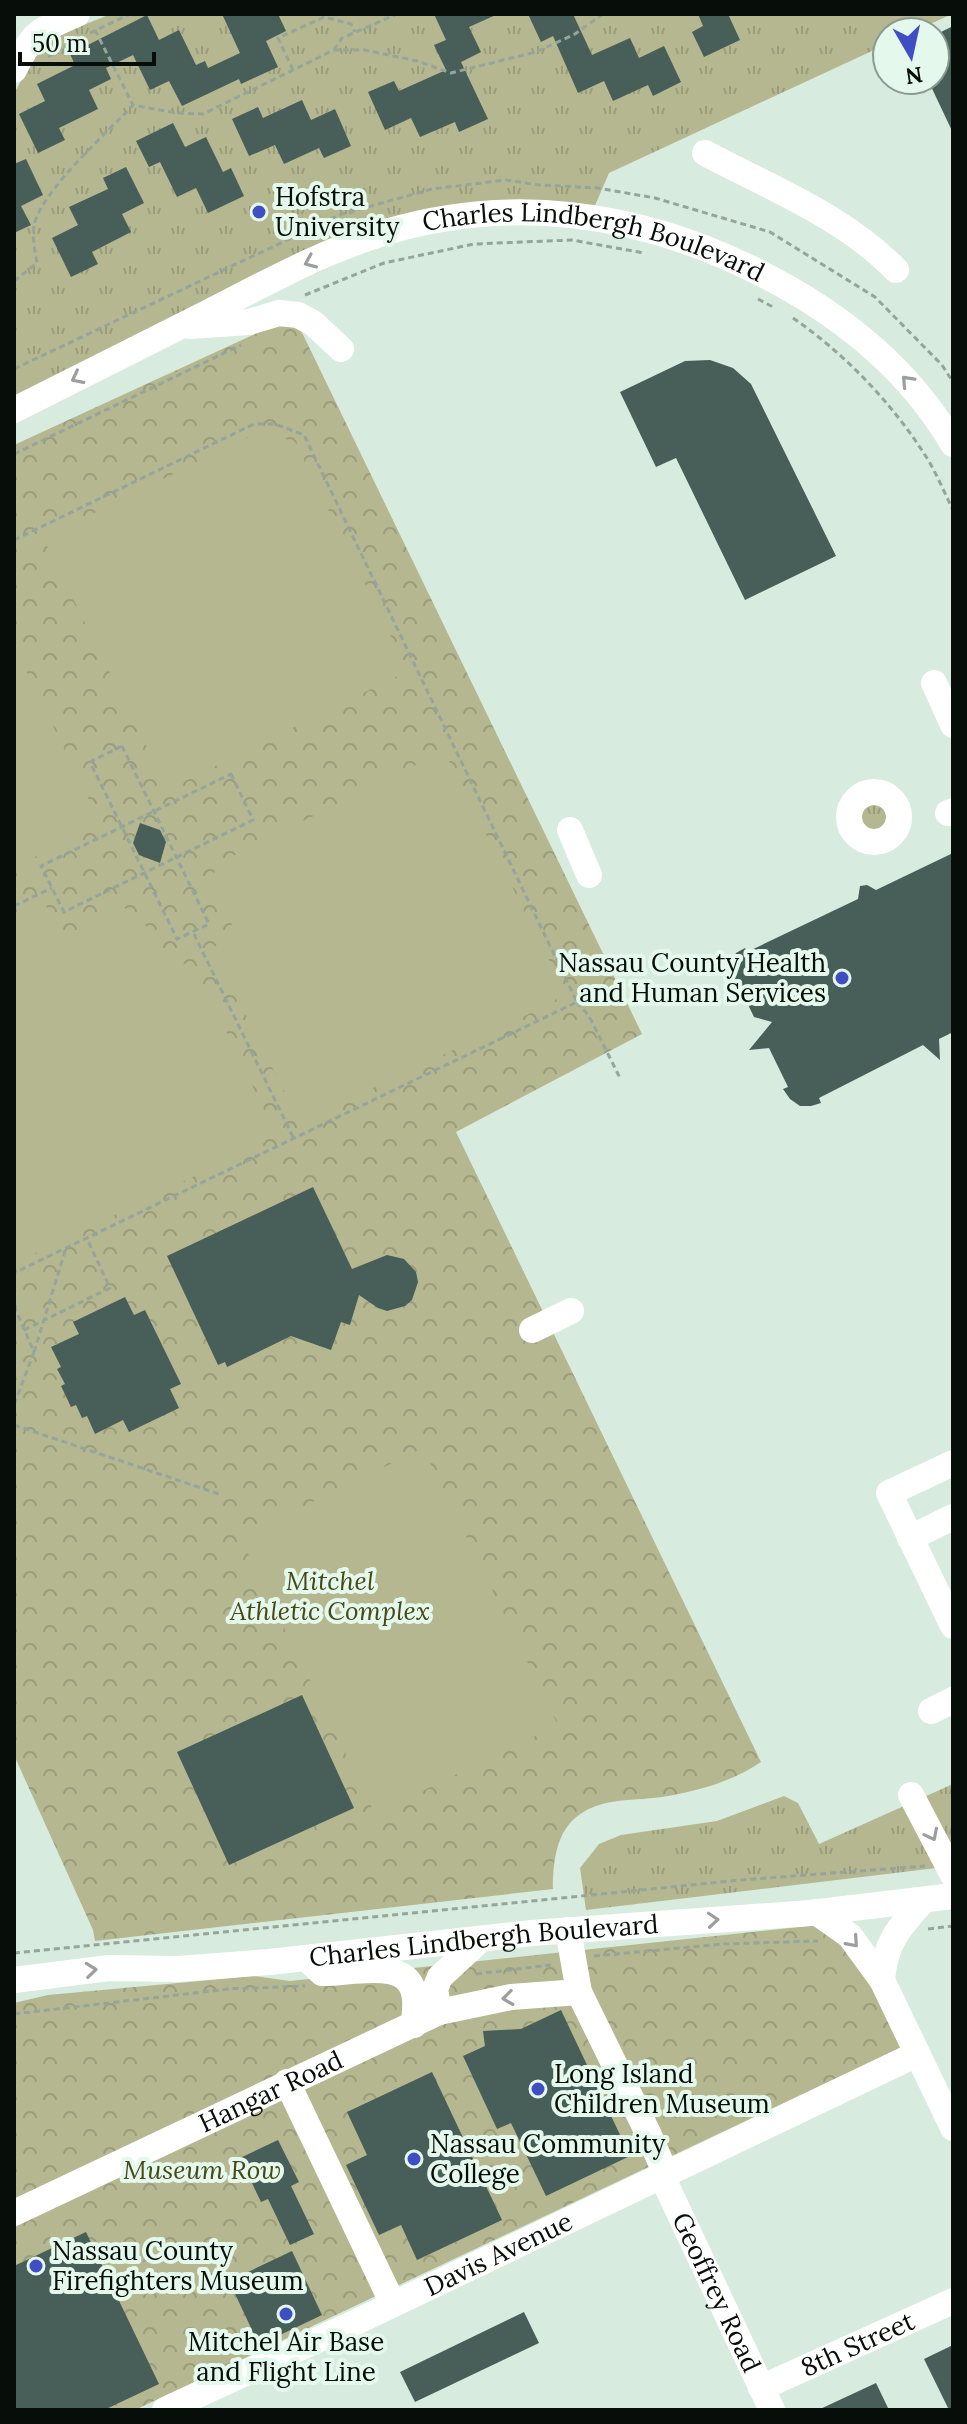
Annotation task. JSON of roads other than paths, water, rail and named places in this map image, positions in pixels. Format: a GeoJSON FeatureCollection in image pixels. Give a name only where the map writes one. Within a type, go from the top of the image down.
{"type":"FeatureCollection","features":[{"type":"Feature","properties":{"kind":"street"},"geometry":{"type":"LineString","coordinates":[[14,70],[37,21],[87,22]]}},
{"type":"Feature","properties":{"kind":"street"},"geometry":{"type":"LineString","coordinates":[[705,153],[821,215],[876,250],[896,270]]}},
{"type":"Feature","properties":{"kind":"street","name":"Charles Lindbergh Boulevard"},"geometry":{"type":"LineString","coordinates":[[14,410],[309,262],[383,233],[476,214],[531,211],[608,219],[711,249],[779,282],[864,339],[912,385],[953,444]]}},
{"type":"Feature","properties":{"kind":"street"},"geometry":{"type":"LineString","coordinates":[[178,327],[249,322],[279,313],[292,314],[313,323],[341,349]]}},
{"type":"Feature","properties":{"kind":"street"},"geometry":{"type":"LineString","coordinates":[[934,683],[953,725]]}},
{"type":"Feature","properties":{"kind":"street"},"geometry":{"type":"LineString","coordinates":[[570,830],[589,875]]}},
{"type":"Feature","properties":{"kind":"street"},"geometry":{"type":"LineString","coordinates":[[532,1330],[571,1311]]}},
{"type":"Feature","properties":{"kind":"street"},"geometry":{"type":"LineString","coordinates":[[953,1463],[889,1493],[953,1626]]}},
{"type":"Feature","properties":{"kind":"street"},"geometry":{"type":"LineString","coordinates":[[910,1538],[953,1517]]}},
{"type":"Feature","properties":{"kind":"street"},"geometry":{"type":"LineString","coordinates":[[911,1795],[951,1871]]}},
{"type":"Feature","properties":{"kind":"street","name":"Charles Lindbergh Boulevard"},"geometry":{"type":"LineString","coordinates":[[14,1980],[109,1968],[178,1969],[306,1958],[568,1930],[816,1912],[953,1896]]}},
{"type":"Feature","properties":{"kind":"street"},"geometry":{"type":"LineString","coordinates":[[882,1980],[884,1960],[896,1932],[923,1901]]}},
{"type":"Feature","properties":{"kind":"street"},"geometry":{"type":"LineString","coordinates":[[816,1912],[850,1936],[882,1980],[953,2128]]}},
{"type":"Feature","properties":{"kind":"street","name":"Geoffrey Road"},"geometry":{"type":"LineString","coordinates":[[568,1930],[579,1992],[665,2172],[667,2187],[766,2399]]}},
{"type":"Feature","properties":{"kind":"street"},"geometry":{"type":"LineString","coordinates":[[439,2012],[435,1989],[440,1977],[480,1940]]}},
{"type":"Feature","properties":{"kind":"street"},"geometry":{"type":"LineString","coordinates":[[306,1958],[322,1973],[397,1972],[409,1979],[415,1997],[414,2025]]}},
{"type":"Feature","properties":{"kind":"street","name":"Hangar Road"},"geometry":{"type":"LineString","coordinates":[[14,2213],[439,2012],[511,1997],[579,1992]]}},
{"type":"Feature","properties":{"kind":"street","name":"Davis Avenue"},"geometry":{"type":"LineString","coordinates":[[175,2408],[917,2054]]}},
{"type":"Feature","properties":{"kind":"street"},"geometry":{"type":"LineString","coordinates":[[287,2082],[393,2304]]}},
{"type":"Feature","properties":{"kind":"street","name":"8th Street"},"geometry":{"type":"LineString","coordinates":[[766,2399],[953,2301]]}},
{"type":"Feature","properties":{"kind":"place","name":"Hofstra University"},"geometry":{"type":"Point","coordinates":[259,212]}},
{"type":"Feature","properties":{"kind":"place","name":"Nassau County Health and Human Services"},"geometry":{"type":"Point","coordinates":[842,978]}},
{"type":"Feature","properties":{"kind":"place","name":"Long Island Children Museum"},"geometry":{"type":"Point","coordinates":[538,2089]}},
{"type":"Feature","properties":{"kind":"place","name":"Nassau Community College"},"geometry":{"type":"Point","coordinates":[414,2159]}},
{"type":"Feature","properties":{"kind":"place","name":"Nassau County Firefighters Museum"},"geometry":{"type":"Point","coordinates":[36,2266]}},
{"type":"Feature","properties":{"kind":"place","name":"Mitchel Air Base and Flight Line"},"geometry":{"type":"Point","coordinates":[286,2314]}},
{"type":"Feature","properties":{"kind":"park label","name":"Mitchel Athletic Complex"},"geometry":{"type":"Point","coordinates":[330,1596]}},
{"type":"Feature","properties":{"kind":"park label","name":"Museum Row"},"geometry":{"type":"Point","coordinates":[202,2170]}}]}
